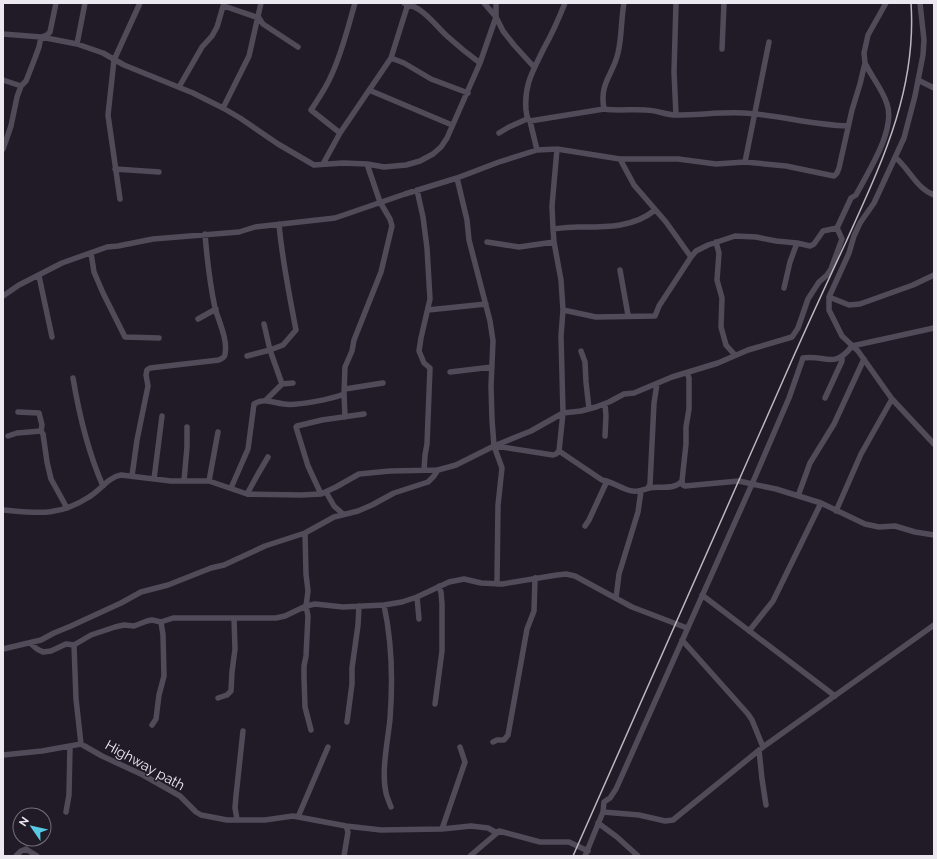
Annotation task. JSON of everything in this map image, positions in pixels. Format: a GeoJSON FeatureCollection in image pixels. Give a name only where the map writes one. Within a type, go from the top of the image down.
{"type":"FeatureCollection","features":[{"type":"Feature","properties":{"kind":"street"},"geometry":{"type":"LineString","coordinates":[[41,36],[47,35],[50,32],[56,3]]}},
{"type":"Feature","properties":{"kind":"street"},"geometry":{"type":"LineString","coordinates":[[77,44],[85,3]]}},
{"type":"Feature","properties":{"kind":"street"},"geometry":{"type":"LineString","coordinates":[[120,199],[108,115],[114,60],[140,3]]}},
{"type":"Feature","properties":{"kind":"street"},"geometry":{"type":"LineString","coordinates":[[223,108],[249,56],[259,18],[261,3]]}},
{"type":"Feature","properties":{"kind":"street"},"geometry":{"type":"LineString","coordinates":[[340,133],[311,110],[332,75],[347,36],[355,3]]}},
{"type":"Feature","properties":{"kind":"street"},"geometry":{"type":"LineString","coordinates":[[484,3],[496,17],[503,31],[534,67]]}},
{"type":"Feature","properties":{"kind":"street"},"geometry":{"type":"LineString","coordinates":[[3,34],[41,36],[77,44],[103,53],[114,60],[166,83],[179,87],[223,108],[278,144],[314,165],[343,163],[367,164],[384,167],[406,165],[433,154],[441,147],[447,138],[468,93],[480,63],[496,17],[496,3]]}},
{"type":"Feature","properties":{"kind":"street"},"geometry":{"type":"LineString","coordinates":[[536,150],[528,120],[525,99],[526,90],[534,67],[565,3]]}},
{"type":"Feature","properties":{"kind":"street"},"geometry":{"type":"LineString","coordinates":[[604,108],[602,91],[615,64],[618,52],[624,3]]}},
{"type":"Feature","properties":{"kind":"street"},"geometry":{"type":"LineString","coordinates":[[676,3],[674,72],[676,115]]}},
{"type":"Feature","properties":{"kind":"street"},"geometry":{"type":"LineString","coordinates":[[722,49],[724,3]]}},
{"type":"Feature","properties":{"kind":"street"},"geometry":{"type":"LineString","coordinates":[[3,296],[19,285],[62,263],[91,254],[107,247],[205,234],[239,232],[255,227],[335,218],[457,178],[536,150],[557,149],[620,159],[678,159],[716,164],[745,162],[786,166],[834,176],[837,173],[865,63],[864,53],[868,35],[886,3]]}},
{"type":"Feature","properties":{"kind":"street"},"geometry":{"type":"LineString","coordinates":[[920,3],[924,40],[918,80],[906,132],[896,158],[874,203],[860,223],[854,236],[849,252],[829,297],[829,310],[842,336],[864,359],[892,399],[934,444]]}},
{"type":"Feature","properties":{"kind":"street"},"geometry":{"type":"LineString","coordinates":[[179,87],[202,47],[212,36],[217,27],[224,4],[259,18],[263,24],[298,47]]}},
{"type":"Feature","properties":{"kind":"street"},"geometry":{"type":"LineString","coordinates":[[323,164],[340,133],[391,58],[407,8],[405,4],[414,6],[421,10],[447,35],[480,63]]}},
{"type":"Feature","properties":{"kind":"street"},"geometry":{"type":"LineString","coordinates":[[3,149],[11,126],[17,97],[21,86],[26,81],[39,47],[41,36]]}},
{"type":"Feature","properties":{"kind":"street"},"geometry":{"type":"LineString","coordinates":[[745,162],[769,42]]}},
{"type":"Feature","properties":{"kind":"street"},"geometry":{"type":"LineString","coordinates":[[391,58],[404,63],[431,79],[468,93]]}},
{"type":"Feature","properties":{"kind":"street"},"geometry":{"type":"LineString","coordinates":[[3,510],[24,513],[57,512],[90,497],[114,476],[122,475],[154,479],[208,481],[247,494],[284,495],[324,493],[359,474],[390,471],[438,470],[456,465],[531,430],[563,413],[589,409],[605,404],[624,394],[634,393],[672,377],[718,363],[735,355],[774,341],[792,337],[800,323],[808,299],[819,282],[827,275],[833,264],[842,239],[837,228],[851,198],[856,195],[877,155],[890,118],[887,101],[865,63]]}},
{"type":"Feature","properties":{"kind":"street"},"geometry":{"type":"LineString","coordinates":[[3,80],[21,86]]}},
{"type":"Feature","properties":{"kind":"street"},"geometry":{"type":"LineString","coordinates":[[918,80],[934,88]]}},
{"type":"Feature","properties":{"kind":"street"},"geometry":{"type":"LineString","coordinates":[[369,90],[452,125]]}},
{"type":"Feature","properties":{"kind":"street"},"geometry":{"type":"LineString","coordinates":[[499,134],[509,127],[528,120],[604,108],[614,110],[648,110],[676,115],[732,112],[790,118],[825,125],[848,126]]}},
{"type":"Feature","properties":{"kind":"street"},"geometry":{"type":"LineString","coordinates":[[494,446],[553,455],[558,451],[563,413],[561,336],[563,310],[561,280],[554,242],[552,206],[557,149]]}},
{"type":"Feature","properties":{"kind":"street"},"geometry":{"type":"LineString","coordinates":[[896,158],[902,163],[919,186],[934,196]]}},
{"type":"Feature","properties":{"kind":"street"},"geometry":{"type":"LineString","coordinates":[[620,159],[634,185],[691,257]]}},
{"type":"Feature","properties":{"kind":"street"},"geometry":{"type":"LineString","coordinates":[[345,417],[345,367],[381,272],[392,226],[390,219],[380,202],[367,164]]}},
{"type":"Feature","properties":{"kind":"street"},"geometry":{"type":"LineString","coordinates":[[115,168],[159,172]]}},
{"type":"Feature","properties":{"kind":"street"},"geometry":{"type":"LineString","coordinates":[[457,178],[467,220],[469,240],[486,304],[493,341],[492,420],[494,446],[502,468],[498,516],[497,584]]}},
{"type":"Feature","properties":{"kind":"street"},"geometry":{"type":"LineString","coordinates":[[417,190],[423,217],[427,248],[430,299],[419,346],[421,357],[424,363],[430,368],[427,444],[424,470]]}},
{"type":"Feature","properties":{"kind":"street"},"geometry":{"type":"LineString","coordinates":[[553,228],[606,228],[618,226],[638,220],[649,215],[655,210]]}},
{"type":"Feature","properties":{"kind":"street"},"geometry":{"type":"LineString","coordinates":[[247,356],[283,345],[296,330],[282,255],[279,224]]}},
{"type":"Feature","properties":{"kind":"street"},"geometry":{"type":"LineString","coordinates":[[563,310],[596,316],[655,316],[659,306],[696,251],[716,242],[735,236],[756,237],[810,246],[814,244],[823,231],[837,228]]}},
{"type":"Feature","properties":{"kind":"street"},"geometry":{"type":"LineString","coordinates":[[132,476],[137,440],[148,386],[146,375],[147,370],[150,368],[219,360],[225,355],[225,342],[208,274],[205,234]]}},
{"type":"Feature","properties":{"kind":"street"},"geometry":{"type":"LineString","coordinates":[[487,242],[519,247],[554,242]]}},
{"type":"Feature","properties":{"kind":"street"},"geometry":{"type":"LineString","coordinates":[[716,242],[719,253],[717,280],[722,298],[721,327],[726,345],[735,355]]}},
{"type":"Feature","properties":{"kind":"street"},"geometry":{"type":"LineString","coordinates":[[784,288],[790,262],[797,243]]}},
{"type":"Feature","properties":{"kind":"street"},"geometry":{"type":"LineString","coordinates":[[91,254],[94,272],[125,337],[159,338]]}},
{"type":"Feature","properties":{"kind":"street"},"geometry":{"type":"LineString","coordinates":[[620,270],[628,315]]}},
{"type":"Feature","properties":{"kind":"street"},"geometry":{"type":"LineString","coordinates":[[829,297],[849,304],[860,304],[913,285],[934,275]]}},
{"type":"Feature","properties":{"kind":"street"},"geometry":{"type":"LineString","coordinates":[[39,276],[52,337]]}},
{"type":"Feature","properties":{"kind":"street"},"geometry":{"type":"LineString","coordinates":[[428,310],[486,304]]}},
{"type":"Feature","properties":{"kind":"street"},"geometry":{"type":"LineString","coordinates":[[198,319],[216,309]]}},
{"type":"Feature","properties":{"kind":"street"},"geometry":{"type":"LineString","coordinates":[[264,324],[270,350],[282,384]]}},
{"type":"Feature","properties":{"kind":"street"},"geometry":{"type":"LineString","coordinates":[[825,398],[842,361],[842,357],[852,346],[934,328]]}},
{"type":"Feature","properties":{"kind":"street"},"geometry":{"type":"LineString","coordinates":[[581,351],[585,362],[589,409]]}},
{"type":"Feature","properties":{"kind":"street"},"geometry":{"type":"LineString","coordinates":[[586,853],[602,812],[604,802],[610,798],[616,789],[752,484],[789,398],[803,358],[810,357],[827,360],[842,357]]}},
{"type":"Feature","properties":{"kind":"street"},"geometry":{"type":"LineString","coordinates":[[798,496],[810,463],[834,424],[864,359]]}},
{"type":"Feature","properties":{"kind":"street"},"geometry":{"type":"LineString","coordinates":[[450,372],[492,367]]}},
{"type":"Feature","properties":{"kind":"street"},"geometry":{"type":"LineString","coordinates":[[687,373],[689,378],[689,409],[686,427],[686,444],[682,481],[683,485],[739,481],[821,503],[865,524],[879,527],[895,526],[915,532],[934,535]]}},
{"type":"Feature","properties":{"kind":"street"},"geometry":{"type":"LineString","coordinates":[[73,378],[76,400],[97,473],[103,486]]}},
{"type":"Feature","properties":{"kind":"street"},"geometry":{"type":"LineString","coordinates":[[266,400],[282,384],[293,383]]}},
{"type":"Feature","properties":{"kind":"street"},"geometry":{"type":"LineString","coordinates":[[231,488],[248,449],[254,404],[259,401],[266,400],[286,404],[296,404],[325,399],[345,391],[383,383]]}},
{"type":"Feature","properties":{"kind":"street"},"geometry":{"type":"LineString","coordinates":[[648,488],[650,484],[654,403],[657,384]]}},
{"type":"Feature","properties":{"kind":"street"},"geometry":{"type":"LineString","coordinates":[[836,511],[861,454],[892,399]]}},
{"type":"Feature","properties":{"kind":"street"},"geometry":{"type":"LineString","coordinates":[[605,404],[605,436]]}},
{"type":"Feature","properties":{"kind":"street"},"geometry":{"type":"LineString","coordinates":[[18,412],[39,413],[42,425],[41,431],[43,434],[46,462],[51,479],[67,508]]}},
{"type":"Feature","properties":{"kind":"street"},"geometry":{"type":"LineString","coordinates":[[343,514],[334,506],[324,493],[308,466],[296,427],[322,420],[364,414]]}},
{"type":"Feature","properties":{"kind":"street"},"geometry":{"type":"LineString","coordinates":[[154,479],[162,416]]}},
{"type":"Feature","properties":{"kind":"street"},"geometry":{"type":"LineString","coordinates":[[184,481],[187,427]]}},
{"type":"Feature","properties":{"kind":"street"},"geometry":{"type":"LineString","coordinates":[[8,436],[17,433],[41,431]]}},
{"type":"Feature","properties":{"kind":"street"},"geometry":{"type":"LineString","coordinates":[[208,481],[218,432]]}},
{"type":"Feature","properties":{"kind":"street"},"geometry":{"type":"LineString","coordinates":[[558,451],[602,480],[629,491],[641,491],[648,488],[675,486],[682,481]]}},
{"type":"Feature","properties":{"kind":"street"},"geometry":{"type":"LineString","coordinates":[[247,494],[268,458]]}},
{"type":"Feature","properties":{"kind":"street"},"geometry":{"type":"LineString","coordinates":[[3,649],[41,640],[121,603],[141,592],[168,585],[211,568],[224,565],[265,546],[305,533],[334,517],[358,511],[394,493],[428,482],[438,470]]}},
{"type":"Feature","properties":{"kind":"street"},"geometry":{"type":"LineString","coordinates":[[585,526],[607,481]]}},
{"type":"Feature","properties":{"kind":"street"},"geometry":{"type":"LineString","coordinates":[[616,598],[619,574],[638,512],[641,491]]}},
{"type":"Feature","properties":{"kind":"street"},"geometry":{"type":"LineString","coordinates":[[749,631],[773,601],[821,503]]}},
{"type":"Feature","properties":{"kind":"street"},"geometry":{"type":"LineString","coordinates":[[305,533],[308,590],[306,606],[307,628],[304,677],[305,707],[311,730]]}},
{"type":"Feature","properties":{"kind":"street"},"geometry":{"type":"LineString","coordinates":[[30,643],[36,649],[43,652],[51,651],[66,644],[74,645],[91,635],[115,626],[134,626],[152,620],[161,622],[173,618],[285,616],[306,606],[315,604],[343,607],[384,605],[417,597],[449,582],[464,579],[481,583],[497,584],[566,574],[575,576],[632,607],[687,628]]}},
{"type":"Feature","properties":{"kind":"street"},"geometry":{"type":"LineString","coordinates":[[493,742],[497,740],[504,740],[508,735],[510,718],[520,675],[527,629],[534,611],[535,578]]}},
{"type":"Feature","properties":{"kind":"street"},"geometry":{"type":"LineString","coordinates":[[435,704],[442,651],[442,604],[439,586]]}},
{"type":"Feature","properties":{"kind":"street"},"geometry":{"type":"LineString","coordinates":[[702,595],[835,696]]}},
{"type":"Feature","properties":{"kind":"street"},"geometry":{"type":"LineString","coordinates":[[417,597],[419,619]]}},
{"type":"Feature","properties":{"kind":"street"},"geometry":{"type":"LineString","coordinates":[[384,605],[388,622],[392,660],[390,719],[385,779],[386,793],[391,807]]}},
{"type":"Feature","properties":{"kind":"street"},"geometry":{"type":"LineString","coordinates":[[347,722],[359,606]]}},
{"type":"Feature","properties":{"kind":"street"},"geometry":{"type":"LineString","coordinates":[[218,698],[227,695],[231,691],[235,649],[234,618]]}},
{"type":"Feature","properties":{"kind":"street"},"geometry":{"type":"LineString","coordinates":[[152,725],[156,719],[159,696],[164,676],[163,635],[161,622]]}},
{"type":"Feature","properties":{"kind":"street"},"geometry":{"type":"LineString","coordinates":[[602,812],[639,815],[664,821],[673,820],[761,749],[934,625]]}},
{"type":"Feature","properties":{"kind":"street"},"geometry":{"type":"LineString","coordinates":[[682,640],[752,720],[761,749],[762,779],[766,805]]}},
{"type":"Feature","properties":{"kind":"street"},"geometry":{"type":"LineString","coordinates":[[3,755],[42,751],[81,744],[76,699],[74,645]]}},
{"type":"Feature","properties":{"kind":"street"},"geometry":{"type":"LineString","coordinates":[[237,819],[235,808],[243,731]]}},
{"type":"Feature","properties":{"kind":"street","name":"Highway path"},"geometry":{"type":"LineString","coordinates":[[81,744],[102,756],[143,775],[180,796],[201,815],[227,820],[265,820],[293,816],[346,826],[381,830],[442,829],[471,826],[488,828],[498,833],[499,831],[540,842],[569,842],[586,853]]}},
{"type":"Feature","properties":{"kind":"street"},"geometry":{"type":"LineString","coordinates":[[66,812],[69,795],[70,746]]}},
{"type":"Feature","properties":{"kind":"street"},"geometry":{"type":"LineString","coordinates":[[299,817],[328,747]]}},
{"type":"Feature","properties":{"kind":"street"},"geometry":{"type":"LineString","coordinates":[[442,829],[465,762],[460,747]]}},
{"type":"Feature","properties":{"kind":"street"},"geometry":{"type":"LineString","coordinates":[[598,823],[616,836],[638,856]]}},
{"type":"Feature","properties":{"kind":"street"},"geometry":{"type":"LineString","coordinates":[[344,856],[348,832],[346,826]]}},
{"type":"Feature","properties":{"kind":"street"},"geometry":{"type":"LineString","coordinates":[[470,856],[498,833]]}},
{"type":"Feature","properties":{"kind":"street"},"geometry":{"type":"LineString","coordinates":[[16,856],[21,851],[26,849],[37,856]]}},
{"type":"Feature","properties":{"kind":"railway"},"geometry":{"type":"LineString","coordinates":[[573,856],[884,155],[902,97],[908,66],[911,35],[911,3]]}}]}
